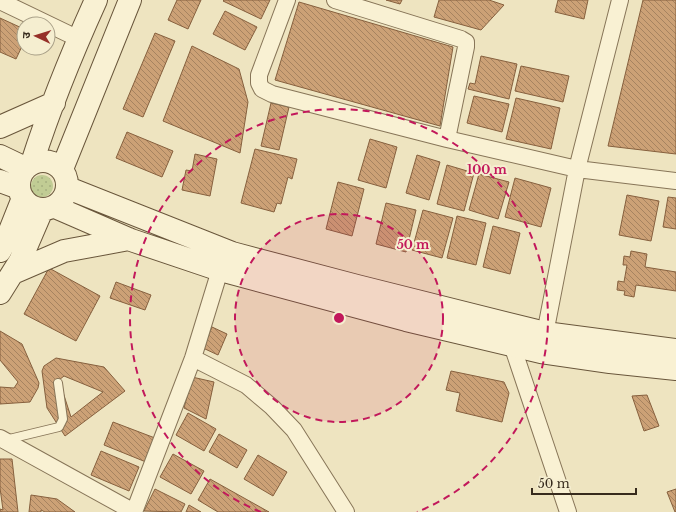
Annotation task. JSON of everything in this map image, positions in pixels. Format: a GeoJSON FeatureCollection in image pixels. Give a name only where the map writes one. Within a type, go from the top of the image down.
{"type":"FeatureCollection","features":[{"type":"Feature","properties":{"kind":"main road"},"geometry":{"type":"LineString","coordinates":[[0,251],[9,233],[20,180],[42,132],[96,0]]}},
{"type":"Feature","properties":{"kind":"main road"},"geometry":{"type":"LineString","coordinates":[[0,293],[20,261],[48,208],[60,203],[65,178],[130,0]]}},
{"type":"Feature","properties":{"kind":"main road"},"geometry":{"type":"LineString","coordinates":[[0,127],[54,103]]}},
{"type":"Feature","properties":{"kind":"main road"},"geometry":{"type":"LineString","coordinates":[[0,156],[20,180],[31,206],[48,208],[129,240],[220,270],[406,320],[514,335]]}},
{"type":"Feature","properties":{"kind":"main road"},"geometry":{"type":"LineString","coordinates":[[20,180],[43,160],[54,163],[65,178],[232,253],[357,286],[514,335],[610,362],[676,369]]}},
{"type":"Feature","properties":{"kind":"main road"},"geometry":{"type":"LineString","coordinates":[[13,273],[64,251],[129,240]]}},
{"type":"Feature","properties":{"kind":"main road"},"geometry":{"type":"LineString","coordinates":[[543,342],[676,350]]}},
{"type":"Feature","properties":{"kind":"street"},"geometry":{"type":"LineString","coordinates":[[287,0],[259,75],[259,82],[262,89],[272,94],[447,139],[577,169],[676,181]]}},
{"type":"Feature","properties":{"kind":"street"},"geometry":{"type":"LineString","coordinates":[[335,0],[461,39],[466,42],[447,139]]}},
{"type":"Feature","properties":{"kind":"street"},"geometry":{"type":"LineString","coordinates":[[543,342],[577,169],[620,0]]}},
{"type":"Feature","properties":{"kind":"street"},"geometry":{"type":"LineString","coordinates":[[0,1],[79,39]]}},
{"type":"Feature","properties":{"kind":"street"},"geometry":{"type":"LineString","coordinates":[[2,439],[134,512],[193,358],[220,270]]}},
{"type":"Feature","properties":{"kind":"street"},"geometry":{"type":"LineString","coordinates":[[514,335],[568,512]]}},
{"type":"Feature","properties":{"kind":"street"},"geometry":{"type":"LineString","coordinates":[[193,358],[246,385],[272,407],[294,430],[346,512]]}},
{"type":"Feature","properties":{"kind":"lane"},"geometry":{"type":"LineString","coordinates":[[2,439],[59,427],[63,419],[58,384]]}},
{"type":"Feature","properties":{"kind":"green space"},"geometry":{"type":"Polygon","coordinates":[[[42,175],[50,178],[53,186],[50,194],[42,197],[34,194],[31,186],[34,178],[42,175]]]}},
{"type":"Feature","properties":{"kind":"building"},"geometry":{"type":"Polygon","coordinates":[[[177,0],[201,0],[188,29],[168,20],[177,0]]]}},
{"type":"Feature","properties":{"kind":"building"},"geometry":{"type":"Polygon","coordinates":[[[270,0],[261,19],[223,1],[270,0]]]}},
{"type":"Feature","properties":{"kind":"building"},"geometry":{"type":"Polygon","coordinates":[[[386,0],[402,0],[400,4],[386,0]]]}},
{"type":"Feature","properties":{"kind":"building"},"geometry":{"type":"Polygon","coordinates":[[[439,0],[489,0],[504,5],[481,30],[434,17],[439,0]]]}},
{"type":"Feature","properties":{"kind":"building"},"geometry":{"type":"Polygon","coordinates":[[[558,0],[588,0],[584,19],[555,12],[558,0]]]}},
{"type":"Feature","properties":{"kind":"building"},"geometry":{"type":"Polygon","coordinates":[[[643,0],[676,0],[676,154],[608,146],[643,0]]]}},
{"type":"Feature","properties":{"kind":"building"},"geometry":{"type":"Polygon","coordinates":[[[299,2],[453,47],[440,126],[275,80],[299,2]]]}},
{"type":"Feature","properties":{"kind":"building"},"geometry":{"type":"Polygon","coordinates":[[[225,11],[257,27],[245,50],[213,34],[225,11]]]}},
{"type":"Feature","properties":{"kind":"building"},"geometry":{"type":"Polygon","coordinates":[[[0,18],[16,25],[16,56],[17,56],[16,59],[0,52],[0,18]]]}},
{"type":"Feature","properties":{"kind":"building"},"geometry":{"type":"Polygon","coordinates":[[[155,33],[175,41],[143,117],[123,109],[155,33]]]}},
{"type":"Feature","properties":{"kind":"building"},"geometry":{"type":"Polygon","coordinates":[[[192,46],[239,69],[248,102],[240,153],[163,121],[192,46]]]}},
{"type":"Feature","properties":{"kind":"building"},"geometry":{"type":"Polygon","coordinates":[[[481,56],[517,64],[509,99],[468,89],[470,83],[475,84],[481,56]]]}},
{"type":"Feature","properties":{"kind":"building"},"geometry":{"type":"Polygon","coordinates":[[[521,66],[569,76],[563,102],[515,91],[521,66]]]}},
{"type":"Feature","properties":{"kind":"building"},"geometry":{"type":"Polygon","coordinates":[[[474,96],[509,104],[502,132],[467,123],[474,96]]]}},
{"type":"Feature","properties":{"kind":"building"},"geometry":{"type":"Polygon","coordinates":[[[516,98],[560,108],[551,149],[506,139],[516,98]]]}},
{"type":"Feature","properties":{"kind":"building"},"geometry":{"type":"Polygon","coordinates":[[[271,103],[289,107],[279,150],[261,146],[271,103]]]}},
{"type":"Feature","properties":{"kind":"building"},"geometry":{"type":"Polygon","coordinates":[[[127,132],[173,151],[162,177],[116,158],[127,132]]]}},
{"type":"Feature","properties":{"kind":"building"},"geometry":{"type":"Polygon","coordinates":[[[370,139],[397,147],[386,188],[358,180],[370,139]]]}},
{"type":"Feature","properties":{"kind":"building"},"geometry":{"type":"Polygon","coordinates":[[[255,149],[297,159],[292,179],[288,177],[281,204],[277,203],[274,212],[241,203],[255,149]]]}},
{"type":"Feature","properties":{"kind":"building"},"geometry":{"type":"Polygon","coordinates":[[[195,154],[217,159],[210,196],[182,190],[186,170],[192,171],[195,154]]]}},
{"type":"Feature","properties":{"kind":"building"},"geometry":{"type":"Polygon","coordinates":[[[417,155],[440,162],[429,200],[406,193],[417,155]]]}},
{"type":"Feature","properties":{"kind":"building"},"geometry":{"type":"Polygon","coordinates":[[[447,165],[474,173],[464,211],[437,204],[447,165]]]}},
{"type":"Feature","properties":{"kind":"building"},"geometry":{"type":"Polygon","coordinates":[[[479,174],[509,182],[498,219],[469,210],[479,174]]]}},
{"type":"Feature","properties":{"kind":"building"},"geometry":{"type":"Polygon","coordinates":[[[515,178],[551,188],[541,227],[505,217],[515,178]]]}},
{"type":"Feature","properties":{"kind":"building"},"geometry":{"type":"Polygon","coordinates":[[[338,182],[364,189],[352,236],[326,229],[338,182]]]}},
{"type":"Feature","properties":{"kind":"building"},"geometry":{"type":"Polygon","coordinates":[[[627,195],[659,201],[651,241],[619,235],[627,195]]]}},
{"type":"Feature","properties":{"kind":"building"},"geometry":{"type":"Polygon","coordinates":[[[668,197],[676,198],[676,229],[663,227],[668,197]]]}},
{"type":"Feature","properties":{"kind":"building"},"geometry":{"type":"Polygon","coordinates":[[[386,203],[416,210],[406,252],[376,244],[386,203]]]}},
{"type":"Feature","properties":{"kind":"building"},"geometry":{"type":"Polygon","coordinates":[[[423,210],[453,218],[442,258],[412,250],[423,210]]]}},
{"type":"Feature","properties":{"kind":"building"},"geometry":{"type":"Polygon","coordinates":[[[457,216],[486,223],[476,265],[447,258],[457,216]]]}},
{"type":"Feature","properties":{"kind":"building"},"geometry":{"type":"Polygon","coordinates":[[[493,226],[520,233],[510,274],[483,267],[493,226]]]}},
{"type":"Feature","properties":{"kind":"building"},"geometry":{"type":"Polygon","coordinates":[[[631,251],[647,254],[645,267],[676,272],[676,291],[636,285],[634,297],[624,295],[625,291],[617,290],[618,281],[624,282],[627,265],[623,265],[624,256],[630,257],[631,251]]]}},
{"type":"Feature","properties":{"kind":"building"},"geometry":{"type":"Polygon","coordinates":[[[49,268],[100,296],[76,341],[24,314],[49,268]]]}},
{"type":"Feature","properties":{"kind":"building"},"geometry":{"type":"Polygon","coordinates":[[[116,282],[151,295],[145,310],[110,298],[116,282]]]}},
{"type":"Feature","properties":{"kind":"building"},"geometry":{"type":"Polygon","coordinates":[[[212,327],[227,334],[218,355],[203,348],[212,327]]]}},
{"type":"Feature","properties":{"kind":"building"},"geometry":{"type":"Polygon","coordinates":[[[0,331],[22,344],[39,383],[38,388],[30,402],[0,404],[0,387],[14,388],[18,382],[0,360],[0,331]]]}},
{"type":"Feature","properties":{"kind":"building"},"geometry":{"type":"Polygon","coordinates":[[[56,358],[104,367],[125,391],[65,436],[47,408],[42,371],[44,366],[56,358]],[[64,376],[59,380],[71,417],[103,392],[64,376]]]}},
{"type":"Feature","properties":{"kind":"building"},"geometry":{"type":"Polygon","coordinates":[[[451,371],[504,382],[509,393],[502,422],[456,411],[460,393],[446,390],[451,371]]]}},
{"type":"Feature","properties":{"kind":"building"},"geometry":{"type":"Polygon","coordinates":[[[192,377],[214,382],[206,419],[184,408],[192,377]]]}},
{"type":"Feature","properties":{"kind":"building"},"geometry":{"type":"Polygon","coordinates":[[[647,395],[659,426],[644,431],[632,396],[647,395]]]}},
{"type":"Feature","properties":{"kind":"building"},"geometry":{"type":"Polygon","coordinates":[[[188,413],[216,429],[204,451],[176,435],[188,413]]]}},
{"type":"Feature","properties":{"kind":"building"},"geometry":{"type":"Polygon","coordinates":[[[113,422],[155,438],[146,462],[104,445],[113,422]]]}},
{"type":"Feature","properties":{"kind":"building"},"geometry":{"type":"Polygon","coordinates":[[[219,434],[247,450],[237,468],[209,452],[219,434]]]}},
{"type":"Feature","properties":{"kind":"building"},"geometry":{"type":"Polygon","coordinates":[[[101,451],[139,467],[129,491],[91,475],[101,451]]]}},
{"type":"Feature","properties":{"kind":"building"},"geometry":{"type":"Polygon","coordinates":[[[173,454],[204,471],[191,494],[160,477],[173,454]]]}},
{"type":"Feature","properties":{"kind":"building"},"geometry":{"type":"Polygon","coordinates":[[[258,455],[287,472],[273,496],[244,479],[258,455]]]}},
{"type":"Feature","properties":{"kind":"building"},"geometry":{"type":"Polygon","coordinates":[[[0,459],[12,459],[18,512],[0,512],[0,509],[3,510],[0,488],[0,459]]]}},
{"type":"Feature","properties":{"kind":"building"},"geometry":{"type":"Polygon","coordinates":[[[210,479],[269,512],[218,512],[198,500],[210,479]]]}},
{"type":"Feature","properties":{"kind":"building"},"geometry":{"type":"Polygon","coordinates":[[[155,489],[185,504],[181,512],[144,511],[155,489]]]}},
{"type":"Feature","properties":{"kind":"building"},"geometry":{"type":"Polygon","coordinates":[[[676,489],[676,512],[675,512],[667,492],[676,489]]]}},
{"type":"Feature","properties":{"kind":"building"},"geometry":{"type":"Polygon","coordinates":[[[31,495],[57,499],[75,512],[45,512],[41,510],[41,512],[29,512],[31,495]]]}},
{"type":"Feature","properties":{"kind":"building"},"geometry":{"type":"Polygon","coordinates":[[[189,505],[201,512],[186,512],[189,505]]]}}]}
